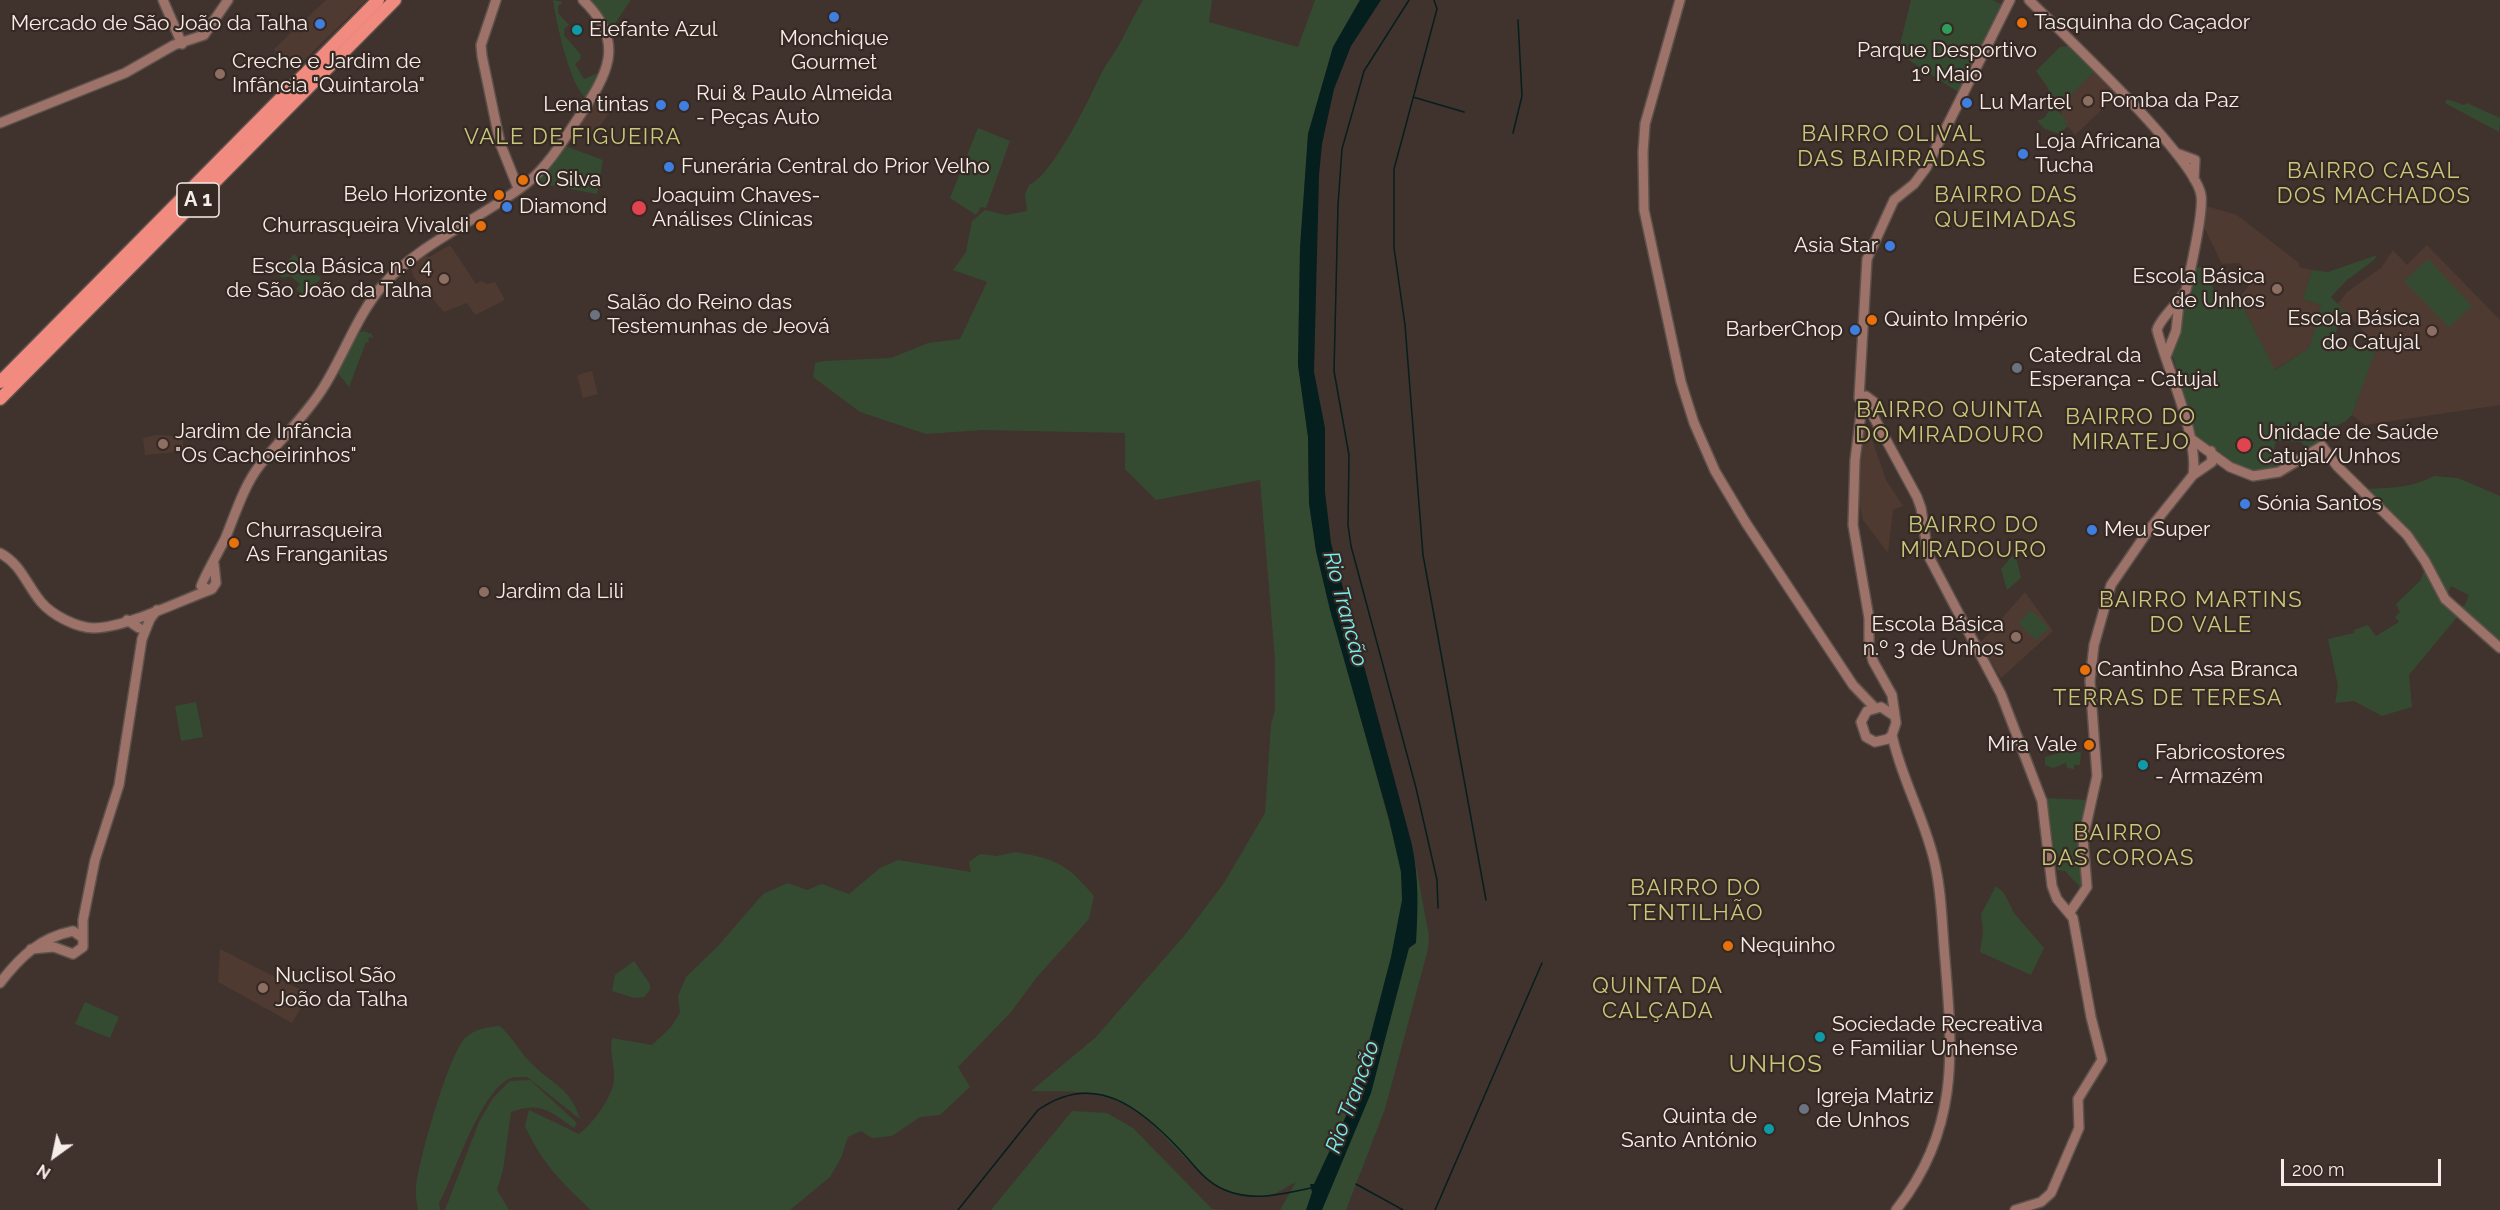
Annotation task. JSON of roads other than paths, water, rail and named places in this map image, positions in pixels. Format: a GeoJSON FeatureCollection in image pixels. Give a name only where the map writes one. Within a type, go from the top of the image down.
{"type":"FeatureCollection","features":[{"type":"Feature","properties":{"kind":"highway","name":"A 1"},"geometry":{"type":"LineString","coordinates":[[0,382],[378,0]]}},
{"type":"Feature","properties":{"kind":"highway","name":"A 1"},"geometry":{"type":"LineString","coordinates":[[0,399],[395,0]]}},
{"type":"Feature","properties":{"kind":"street"},"geometry":{"type":"LineString","coordinates":[[163,0],[182,44]]}},
{"type":"Feature","properties":{"kind":"street"},"geometry":{"type":"LineString","coordinates":[[0,123],[125,73],[174,45],[182,44],[206,33],[228,0]]}},
{"type":"Feature","properties":{"kind":"street"},"geometry":{"type":"LineString","coordinates":[[496,0],[481,45],[482,56],[500,143],[522,186]]}},
{"type":"Feature","properties":{"kind":"street"},"geometry":{"type":"LineString","coordinates":[[195,596],[214,564],[259,466],[288,436],[317,396],[383,285],[406,264],[493,209],[522,186],[564,140],[601,86],[609,67],[608,35],[601,20],[583,0]]}},
{"type":"Feature","properties":{"kind":"street"},"geometry":{"type":"LineString","coordinates":[[1680,0],[1645,124],[1644,210],[1680,376],[1694,423],[1715,471],[1746,523],[1853,685],[1878,708],[1893,715]]}},
{"type":"Feature","properties":{"kind":"street"},"geometry":{"type":"LineString","coordinates":[[2010,0],[1926,168],[1914,184],[1894,200],[1867,259],[1860,375],[1862,397],[1856,407],[1866,412],[1917,497],[1921,508],[1928,555],[1988,668],[2009,713],[2044,807],[2053,890],[2070,912],[2102,1051],[2101,1064],[2078,1100],[2079,1128],[2051,1193],[2041,1202],[2015,1210]]}},
{"type":"Feature","properties":{"kind":"street"},"geometry":{"type":"LineString","coordinates":[[2030,0],[2187,165],[2201,196],[2186,290],[2179,304],[2175,325],[2176,334],[2172,338],[2166,356]]}},
{"type":"Feature","properties":{"kind":"street"},"geometry":{"type":"LineString","coordinates":[[2179,304],[2157,327],[2190,438],[2194,460]]}},
{"type":"Feature","properties":{"kind":"street"},"geometry":{"type":"LineString","coordinates":[[2162,321],[2168,320],[2175,325]]}},
{"type":"Feature","properties":{"kind":"street"},"geometry":{"type":"LineString","coordinates":[[2158,335],[2163,339],[2172,338]]}},
{"type":"Feature","properties":{"kind":"street"},"geometry":{"type":"LineString","coordinates":[[1862,397],[1874,402],[1866,412],[1856,449],[1853,525],[1869,618],[1869,646],[1873,661],[1892,695],[1893,715],[1896,723],[1892,735],[1900,764],[1920,811],[1935,862],[1952,1054],[1949,1092],[1939,1134],[1911,1191],[1896,1210]]}},
{"type":"Feature","properties":{"kind":"street"},"geometry":{"type":"LineString","coordinates":[[2190,438],[2245,475],[2270,474],[2322,446],[2337,466],[2407,535],[2425,561],[2445,599],[2500,648]]}},
{"type":"Feature","properties":{"kind":"street"},"geometry":{"type":"LineString","coordinates":[[2193,475],[2197,449],[2208,449]]}},
{"type":"Feature","properties":{"kind":"street"},"geometry":{"type":"LineString","coordinates":[[2070,912],[2087,886],[2083,839],[2097,776],[2090,681],[2094,645],[2111,585],[2148,531],[2193,475],[2213,459],[2208,449]]}},
{"type":"Feature","properties":{"kind":"street"},"geometry":{"type":"LineString","coordinates":[[2194,460],[2207,466],[2230,467]]}},
{"type":"Feature","properties":{"kind":"street"},"geometry":{"type":"LineString","coordinates":[[0,553],[17,565],[41,602],[68,621],[82,627],[97,628],[140,616],[214,588],[216,581],[214,564]]}},
{"type":"Feature","properties":{"kind":"street"},"geometry":{"type":"LineString","coordinates":[[203,580],[212,576],[216,581]]}},
{"type":"Feature","properties":{"kind":"street"},"geometry":{"type":"LineString","coordinates":[[203,580],[205,590],[210,590]]}},
{"type":"Feature","properties":{"kind":"street"},"geometry":{"type":"LineString","coordinates":[[142,627],[157,610]]}},
{"type":"Feature","properties":{"kind":"street"},"geometry":{"type":"LineString","coordinates":[[31,949],[48,946],[73,954],[79,952],[83,947],[83,920],[95,860],[119,785],[142,639],[140,616]]}},
{"type":"Feature","properties":{"kind":"street"},"geometry":{"type":"LineString","coordinates":[[127,620],[142,627]]}},
{"type":"Feature","properties":{"kind":"street"},"geometry":{"type":"LineString","coordinates":[[1853,685],[1863,716],[1861,728],[1866,737],[1881,742],[1900,764]]}},
{"type":"Feature","properties":{"kind":"street"},"geometry":{"type":"LineString","coordinates":[[1863,716],[1878,708],[1888,697],[1888,688]]}},
{"type":"Feature","properties":{"kind":"street"},"geometry":{"type":"LineString","coordinates":[[1881,742],[1892,735]]}},
{"type":"Feature","properties":{"kind":"street"},"geometry":{"type":"LineString","coordinates":[[65,951],[62,940],[83,920]]}},
{"type":"Feature","properties":{"kind":"street"},"geometry":{"type":"LineString","coordinates":[[0,983],[19,958],[58,934],[70,932],[83,938]]}},
{"type":"Feature","properties":{"kind":"water","name":"Rio Trancão"},"geometry":{"type":"Polygon","coordinates":[[[1360,0],[1381,0],[1351,46],[1334,89],[1322,144],[1319,175],[1314,372],[1325,428],[1325,492],[1331,543],[1412,845],[1417,882],[1417,930],[1416,943],[1409,948],[1371,1093],[1322,1210],[1306,1210],[1312,1192],[1310,1184],[1314,1184],[1354,1099],[1391,957],[1402,900],[1401,872],[1389,819],[1330,610],[1316,551],[1309,504],[1308,437],[1298,365],[1300,248],[1308,134],[1333,47],[1360,0]]]}},
{"type":"Feature","properties":{"kind":"waterway","name":"Rio Trancão"},"geometry":{"type":"LineString","coordinates":[[1409,0],[1364,71],[1342,149],[1338,205],[1334,371],[1349,455],[1348,525],[1351,546],[1416,788],[1437,880],[1438,908]]}},
{"type":"Feature","properties":{"kind":"waterway"},"geometry":{"type":"LineString","coordinates":[[1434,0],[1437,9],[1394,169],[1394,248],[1405,325],[1423,555],[1486,900]]}},
{"type":"Feature","properties":{"kind":"waterway"},"geometry":{"type":"LineString","coordinates":[[1513,133],[1522,96],[1518,20]]}},
{"type":"Feature","properties":{"kind":"waterway"},"geometry":{"type":"LineString","coordinates":[[1413,97],[1464,112]]}},
{"type":"Feature","properties":{"kind":"waterway"},"geometry":{"type":"LineString","coordinates":[[1435,1210],[1542,963]]}},
{"type":"Feature","properties":{"kind":"waterway"},"geometry":{"type":"LineString","coordinates":[[958,1210],[1038,1110],[1059,1099],[1079,1093],[1098,1094],[1116,1099],[1133,1109],[1166,1135],[1206,1178],[1225,1190],[1235,1194],[1257,1196],[1311,1188]]}},
{"type":"Feature","properties":{"kind":"waterway"},"geometry":{"type":"LineString","coordinates":[[1356,1184],[1403,1210]]}},
{"type":"Feature","properties":{"kind":"place","name":"Monchique Gourmet"},"geometry":{"type":"Point","coordinates":[834,17]}},
{"type":"Feature","properties":{"kind":"place","name":"Tasquinha do Caçador"},"geometry":{"type":"Point","coordinates":[2022,23]}},
{"type":"Feature","properties":{"kind":"place","name":"Mercado de São João da Talha"},"geometry":{"type":"Point","coordinates":[320,24]}},
{"type":"Feature","properties":{"kind":"place","name":"Parque Desportivo 1º Maio"},"geometry":{"type":"Point","coordinates":[1947,29]}},
{"type":"Feature","properties":{"kind":"place","name":"Elefante Azul"},"geometry":{"type":"Point","coordinates":[577,30]}},
{"type":"Feature","properties":{"kind":"place","name":"Creche e Jardim de Infância \"Quintarola\""},"geometry":{"type":"Point","coordinates":[220,74]}},
{"type":"Feature","properties":{"kind":"place","name":"Pomba da Paz"},"geometry":{"type":"Point","coordinates":[2088,101]}},
{"type":"Feature","properties":{"kind":"place","name":"Lu Martel"},"geometry":{"type":"Point","coordinates":[1967,103]}},
{"type":"Feature","properties":{"kind":"place","name":"Lena tintas"},"geometry":{"type":"Point","coordinates":[661,105]}},
{"type":"Feature","properties":{"kind":"place","name":"Rui & Paulo Almeida - Peças Auto"},"geometry":{"type":"Point","coordinates":[684,106]}},
{"type":"Feature","properties":{"kind":"place","name":"Loja Africana Tucha"},"geometry":{"type":"Point","coordinates":[2023,154]}},
{"type":"Feature","properties":{"kind":"place","name":"Funerária Central do Prior Velho"},"geometry":{"type":"Point","coordinates":[669,167]}},
{"type":"Feature","properties":{"kind":"place","name":"O Silva"},"geometry":{"type":"Point","coordinates":[523,180]}},
{"type":"Feature","properties":{"kind":"place","name":"Belo Horizonte"},"geometry":{"type":"Point","coordinates":[499,195]}},
{"type":"Feature","properties":{"kind":"place","name":"Diamond"},"geometry":{"type":"Point","coordinates":[507,207]}},
{"type":"Feature","properties":{"kind":"place","name":"Joaquim Chaves- Análises Clínicas"},"geometry":{"type":"Point","coordinates":[639,208]}},
{"type":"Feature","properties":{"kind":"place","name":"Churrasqueira Vivaldi"},"geometry":{"type":"Point","coordinates":[481,226]}},
{"type":"Feature","properties":{"kind":"place","name":"Asia Star"},"geometry":{"type":"Point","coordinates":[1890,246]}},
{"type":"Feature","properties":{"kind":"place","name":"Escola Básica n.º 4 de São João da Talha"},"geometry":{"type":"Point","coordinates":[444,279]}},
{"type":"Feature","properties":{"kind":"place","name":"Escola Básica de Unhos"},"geometry":{"type":"Point","coordinates":[2277,289]}},
{"type":"Feature","properties":{"kind":"place","name":"Salão do Reino das Testemunhas de Jeová"},"geometry":{"type":"Point","coordinates":[595,315]}},
{"type":"Feature","properties":{"kind":"place","name":"Quinto Império"},"geometry":{"type":"Point","coordinates":[1872,320]}},
{"type":"Feature","properties":{"kind":"place","name":"BarberChop"},"geometry":{"type":"Point","coordinates":[1855,330]}},
{"type":"Feature","properties":{"kind":"place","name":"Escola Básica do Catujal"},"geometry":{"type":"Point","coordinates":[2432,331]}},
{"type":"Feature","properties":{"kind":"place","name":"Catedral da Esperança - Catujal"},"geometry":{"type":"Point","coordinates":[2017,368]}},
{"type":"Feature","properties":{"kind":"place","name":"Jardim de Infância \"Os Cachoeirinhos\""},"geometry":{"type":"Point","coordinates":[163,444]}},
{"type":"Feature","properties":{"kind":"place","name":"Unidade de Saúde Catujal/Unhos"},"geometry":{"type":"Point","coordinates":[2244,445]}},
{"type":"Feature","properties":{"kind":"place","name":"Sónia Santos"},"geometry":{"type":"Point","coordinates":[2245,504]}},
{"type":"Feature","properties":{"kind":"place","name":"Meu Super"},"geometry":{"type":"Point","coordinates":[2092,530]}},
{"type":"Feature","properties":{"kind":"place","name":"Churrasqueira As Franganitas"},"geometry":{"type":"Point","coordinates":[234,543]}},
{"type":"Feature","properties":{"kind":"place","name":"Jardim da Lili"},"geometry":{"type":"Point","coordinates":[484,592]}},
{"type":"Feature","properties":{"kind":"place","name":"Escola Básica n.º 3 de Unhos"},"geometry":{"type":"Point","coordinates":[2016,637]}},
{"type":"Feature","properties":{"kind":"place","name":"Cantinho Asa Branca"},"geometry":{"type":"Point","coordinates":[2085,670]}},
{"type":"Feature","properties":{"kind":"place","name":"Mira Vale"},"geometry":{"type":"Point","coordinates":[2089,745]}},
{"type":"Feature","properties":{"kind":"place","name":"Fabricostores - Armazém"},"geometry":{"type":"Point","coordinates":[2143,765]}},
{"type":"Feature","properties":{"kind":"place","name":"Nequinho"},"geometry":{"type":"Point","coordinates":[1728,946]}},
{"type":"Feature","properties":{"kind":"place","name":"Nuclisol São João da Talha"},"geometry":{"type":"Point","coordinates":[263,988]}},
{"type":"Feature","properties":{"kind":"place","name":"Sociedade Recreativa e Familiar Unhense"},"geometry":{"type":"Point","coordinates":[1820,1037]}},
{"type":"Feature","properties":{"kind":"place","name":"Igreja Matriz de Unhos"},"geometry":{"type":"Point","coordinates":[1804,1109]}},
{"type":"Feature","properties":{"kind":"place","name":"Quinta de Santo António"},"geometry":{"type":"Point","coordinates":[1769,1129]}},
{"type":"Feature","properties":{"kind":"district","name":"VALE DE FIGUEIRA"},"geometry":{"type":"Point","coordinates":[573,137]}},
{"type":"Feature","properties":{"kind":"district","name":"BAIRRO OLIVAL DAS BAIRRADAS"},"geometry":{"type":"Point","coordinates":[1892,146]}},
{"type":"Feature","properties":{"kind":"district","name":"BAIRRO CASAL DOS MACHADOS"},"geometry":{"type":"Point","coordinates":[2374,184]}},
{"type":"Feature","properties":{"kind":"district","name":"BAIRRO DAS QUEIMADAS"},"geometry":{"type":"Point","coordinates":[2006,208]}},
{"type":"Feature","properties":{"kind":"district","name":"BAIRRO QUINTA DO MIRADOURO"},"geometry":{"type":"Point","coordinates":[1950,422]}},
{"type":"Feature","properties":{"kind":"district","name":"BAIRRO DO MIRATEJO"},"geometry":{"type":"Point","coordinates":[2131,430]}},
{"type":"Feature","properties":{"kind":"district","name":"BAIRRO DO MIRADOURO"},"geometry":{"type":"Point","coordinates":[1974,538]}},
{"type":"Feature","properties":{"kind":"district","name":"BAIRRO MARTINS DO VALE"},"geometry":{"type":"Point","coordinates":[2201,612]}},
{"type":"Feature","properties":{"kind":"district","name":"TERRAS DE TERESA"},"geometry":{"type":"Point","coordinates":[2168,698]}},
{"type":"Feature","properties":{"kind":"district","name":"BAIRRO DAS COROAS"},"geometry":{"type":"Point","coordinates":[2118,846]}},
{"type":"Feature","properties":{"kind":"district","name":"BAIRRO DO TENTILHÃO"},"geometry":{"type":"Point","coordinates":[1696,900]}},
{"type":"Feature","properties":{"kind":"district","name":"QUINTA DA CALÇADA"},"geometry":{"type":"Point","coordinates":[1658,998]}},
{"type":"Feature","properties":{"kind":"district","name":"UNHOS"},"geometry":{"type":"Point","coordinates":[1776,1065]}}]}
